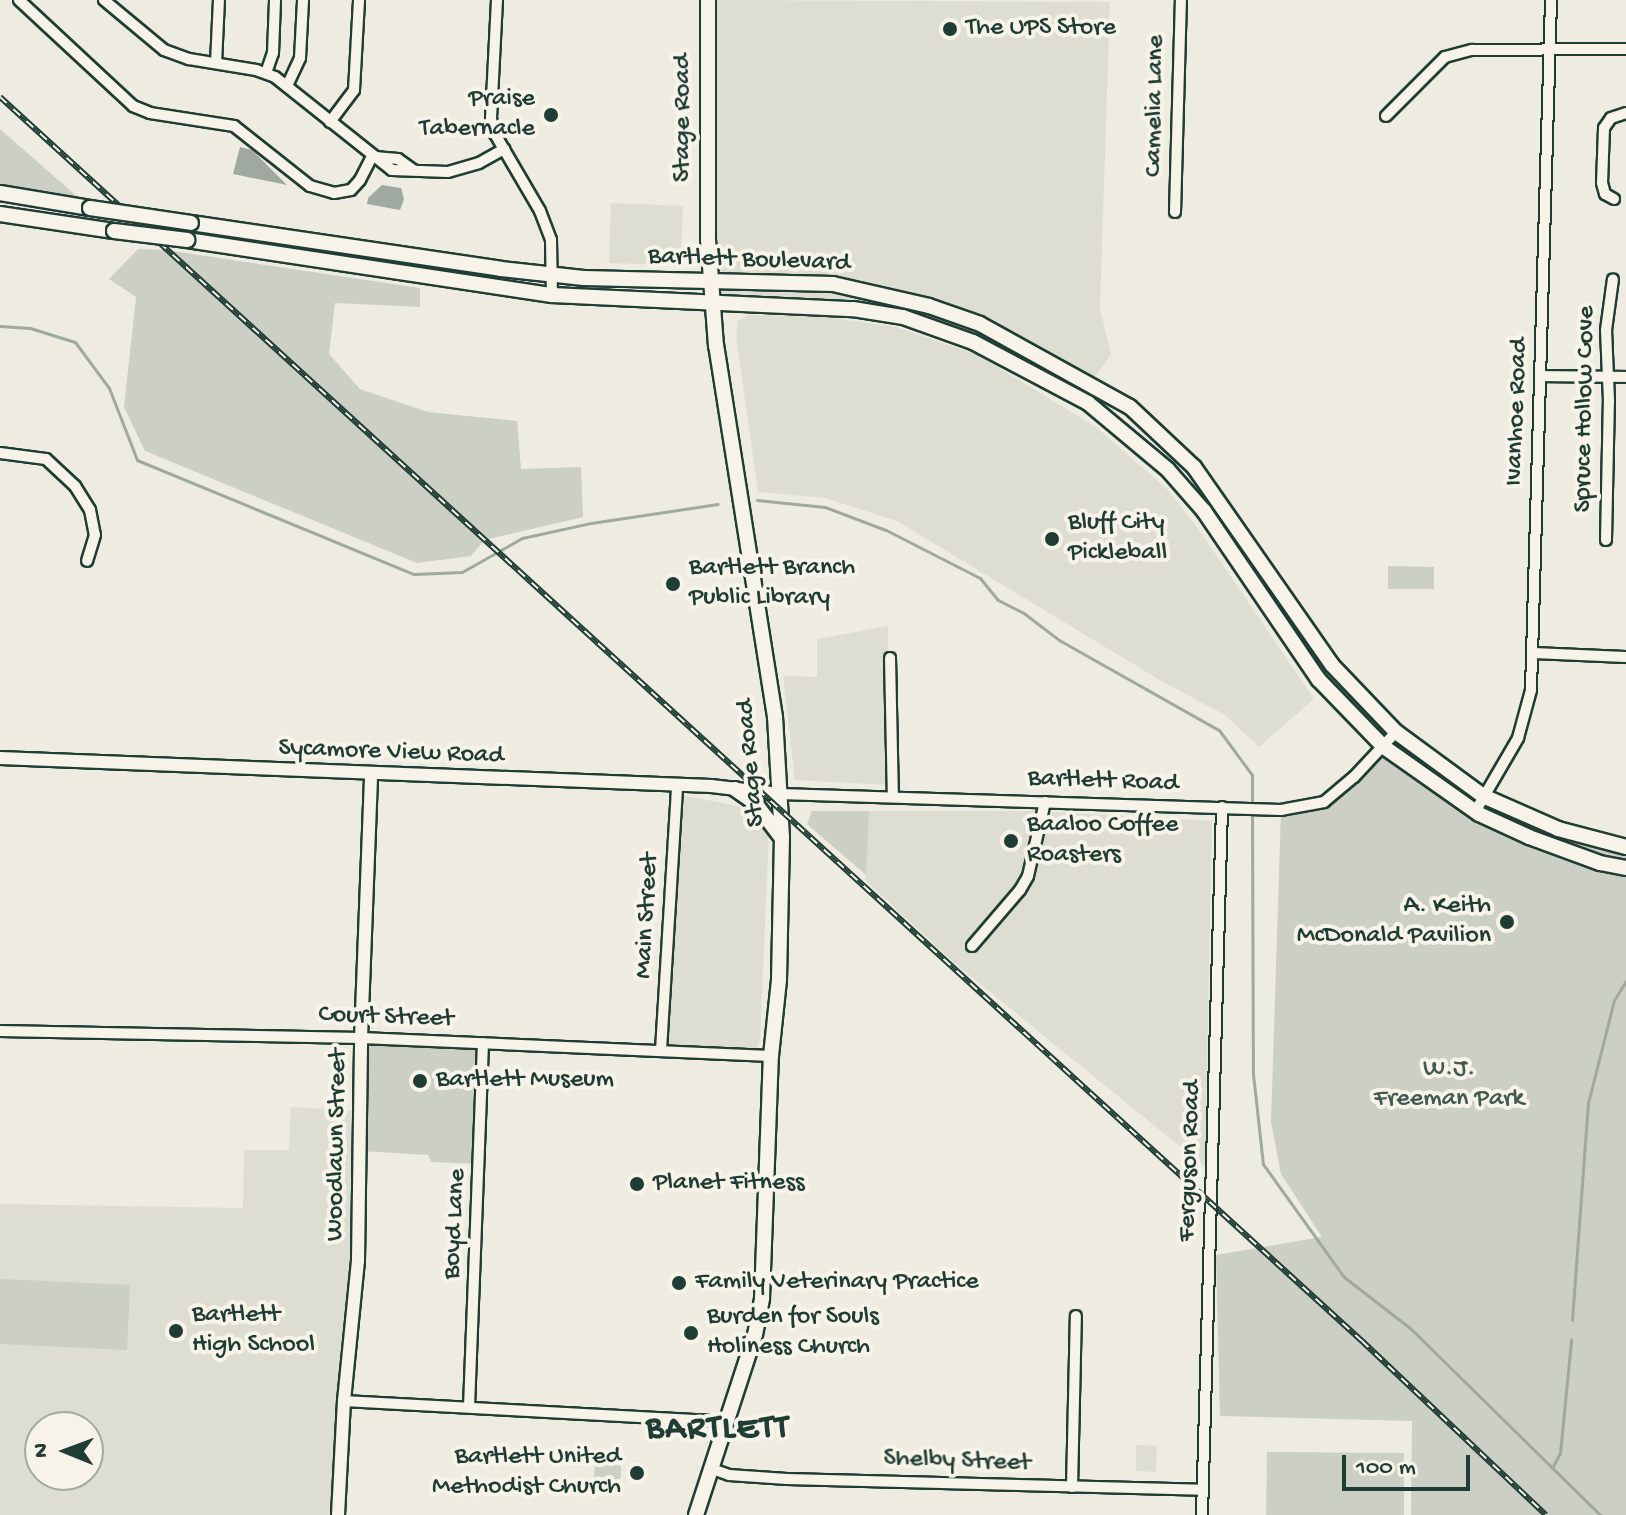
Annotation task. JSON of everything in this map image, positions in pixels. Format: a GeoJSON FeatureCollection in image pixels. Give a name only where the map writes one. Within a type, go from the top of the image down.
{"type":"FeatureCollection","features":[{"type":"Feature","properties":{"kind":"main road","name":"Stage Road"},"geometry":{"type":"LineString","coordinates":[[696,1515],[755,1335],[762,1298],[771,1056],[780,977],[782,838],[775,717],[720,384],[708,231],[708,0]]}},
{"type":"Feature","properties":{"kind":"main road","name":"Bartlett Boulevard"},"geometry":{"type":"LineString","coordinates":[[0,193],[554,275],[833,284],[915,302],[980,324],[1130,407],[1194,467],[1332,665],[1396,732],[1483,796],[1558,829],[1626,847]]}},
{"type":"Feature","properties":{"kind":"main road","name":"Bartlett Boulevard"},"geometry":{"type":"LineString","coordinates":[[0,214],[552,295],[853,309],[903,317],[973,342],[1088,403],[1168,470],[1226,543],[1319,680],[1384,747],[1475,812],[1529,837],[1600,863],[1626,868]]}},
{"type":"Feature","properties":{"kind":"main road"},"geometry":{"type":"LineString","coordinates":[[1226,543],[1240,532]]}},
{"type":"Feature","properties":{"kind":"main road"},"geometry":{"type":"LineString","coordinates":[[1319,680],[1332,665]]}},
{"type":"Feature","properties":{"kind":"main road"},"geometry":{"type":"LineString","coordinates":[[735,789],[755,803],[782,838]]}},
{"type":"Feature","properties":{"kind":"street"},"geometry":{"type":"LineString","coordinates":[[19,0],[133,106],[150,113],[234,126],[305,184],[334,193],[347,191],[360,180],[374,156]]}},
{"type":"Feature","properties":{"kind":"street"},"geometry":{"type":"LineString","coordinates":[[104,0],[164,50],[266,73],[287,86],[374,156],[398,159],[413,170],[454,171],[504,149]]}},
{"type":"Feature","properties":{"kind":"street"},"geometry":{"type":"LineString","coordinates":[[216,63],[219,0]]}},
{"type":"Feature","properties":{"kind":"street"},"geometry":{"type":"LineString","coordinates":[[266,73],[273,53],[275,0]]}},
{"type":"Feature","properties":{"kind":"street"},"geometry":{"type":"LineString","coordinates":[[287,86],[300,58],[303,0]]}},
{"type":"Feature","properties":{"kind":"street"},"geometry":{"type":"LineString","coordinates":[[330,122],[354,90],[359,0]]}},
{"type":"Feature","properties":{"kind":"street"},"geometry":{"type":"LineString","coordinates":[[497,0],[490,103],[493,128],[540,211],[551,240],[552,295]]}},
{"type":"Feature","properties":{"kind":"street","name":"Camelia Lane"},"geometry":{"type":"LineString","coordinates":[[1175,212],[1181,0]]}},
{"type":"Feature","properties":{"kind":"street","name":"Ivanhoe Road"},"geometry":{"type":"LineString","coordinates":[[1475,812],[1503,767],[1524,723],[1533,653],[1551,0]]}},
{"type":"Feature","properties":{"kind":"street"},"geometry":{"type":"LineString","coordinates":[[1386,116],[1445,57],[1472,50],[1626,49]]}},
{"type":"Feature","properties":{"kind":"street"},"geometry":{"type":"LineString","coordinates":[[1614,199],[1605,194],[1602,183],[1604,128],[1611,118],[1626,113]]}},
{"type":"Feature","properties":{"kind":"street","name":"Spruce Hollow Cove"},"geometry":{"type":"LineString","coordinates":[[1606,540],[1606,330],[1613,279]]}},
{"type":"Feature","properties":{"kind":"street"},"geometry":{"type":"LineString","coordinates":[[1541,376],[1626,377]]}},
{"type":"Feature","properties":{"kind":"street"},"geometry":{"type":"LineString","coordinates":[[0,453],[46,459],[75,486],[90,510],[95,535],[87,561]]}},
{"type":"Feature","properties":{"kind":"street"},"geometry":{"type":"LineString","coordinates":[[1533,653],[1626,657]]}},
{"type":"Feature","properties":{"kind":"street"},"geometry":{"type":"LineString","coordinates":[[890,658],[893,797]]}},
{"type":"Feature","properties":{"kind":"street","name":"Bartlett Road"},"geometry":{"type":"LineString","coordinates":[[780,794],[1281,810],[1324,802],[1396,732]]}},
{"type":"Feature","properties":{"kind":"street","name":"Sycamore View Road"},"geometry":{"type":"LineString","coordinates":[[0,758],[677,785],[780,794]]}},
{"type":"Feature","properties":{"kind":"street","name":"Woodlawn Street"},"geometry":{"type":"LineString","coordinates":[[338,1515],[344,1401],[358,1261],[361,1038],[371,774]]}},
{"type":"Feature","properties":{"kind":"street","name":"Main Street"},"geometry":{"type":"LineString","coordinates":[[661,1050],[677,785]]}},
{"type":"Feature","properties":{"kind":"street"},"geometry":{"type":"LineString","coordinates":[[972,946],[1020,890],[1028,876],[1045,802]]}},
{"type":"Feature","properties":{"kind":"street","name":"Ferguson Road"},"geometry":{"type":"LineString","coordinates":[[1202,1515],[1222,807]]}},
{"type":"Feature","properties":{"kind":"street","name":"Court Street"},"geometry":{"type":"LineString","coordinates":[[0,1031],[361,1038],[771,1056]]}},
{"type":"Feature","properties":{"kind":"street","name":"Boyd Lane"},"geometry":{"type":"LineString","coordinates":[[469,1407],[483,1043]]}},
{"type":"Feature","properties":{"kind":"street"},"geometry":{"type":"LineString","coordinates":[[1072,1487],[1076,1316]]}},
{"type":"Feature","properties":{"kind":"street"},"geometry":{"type":"LineString","coordinates":[[344,1401],[726,1422]]}},
{"type":"Feature","properties":{"kind":"street","name":"Shelby Street"},"geometry":{"type":"LineString","coordinates":[[712,1469],[729,1475],[787,1479],[1202,1490]]}},
{"type":"Feature","properties":{"kind":"shaded area"},"geometry":{"type":"Polygon","coordinates":[[[708,0],[1110,2],[1100,308],[1111,355],[1085,390],[977,333],[889,306],[712,295],[708,0]]]}},
{"type":"Feature","properties":{"kind":"shaded area"},"geometry":{"type":"Polygon","coordinates":[[[240,147],[252,150],[287,185],[233,174],[240,147]]]}},
{"type":"Feature","properties":{"kind":"shaded area"},"geometry":{"type":"Polygon","coordinates":[[[382,185],[401,188],[404,199],[400,210],[367,204],[368,198],[382,185]]]}},
{"type":"Feature","properties":{"kind":"shaded area"},"geometry":{"type":"Polygon","coordinates":[[[611,203],[683,206],[681,256],[672,265],[609,263],[611,203]]]}},
{"type":"Feature","properties":{"kind":"shaded area"},"geometry":{"type":"Polygon","coordinates":[[[748,315],[826,317],[896,327],[978,355],[1096,427],[1168,490],[1197,527],[1314,699],[1259,747],[1225,715],[1163,682],[897,521],[825,498],[758,492],[736,336],[738,321],[748,315]]]}},
{"type":"Feature","properties":{"kind":"shaded area"},"geometry":{"type":"Polygon","coordinates":[[[888,626],[890,785],[795,780],[783,676],[817,677],[817,639],[888,626]]]}},
{"type":"Feature","properties":{"kind":"shaded area"},"geometry":{"type":"Polygon","coordinates":[[[680,795],[738,806],[764,824],[769,832],[760,1039],[757,1047],[749,1052],[668,1048],[680,795]]]}},
{"type":"Feature","properties":{"kind":"shaded area"},"geometry":{"type":"Polygon","coordinates":[[[869,811],[1037,811],[1212,821],[1205,1167],[952,961],[865,880],[869,811]]]}},
{"type":"Feature","properties":{"kind":"shaded area","name":"Bartlett High School"},"geometry":{"type":"Polygon","coordinates":[[[291,1107],[361,1111],[338,1515],[0,1515],[0,1204],[243,1208],[244,1150],[289,1150],[291,1107]]]}},
{"type":"Feature","properties":{"kind":"shaded area"},"geometry":{"type":"Polygon","coordinates":[[[1136,1445],[1157,1446],[1156,1472],[1136,1471],[1136,1445]]]}},
{"type":"Feature","properties":{"kind":"green space"},"geometry":{"type":"Polygon","coordinates":[[[0,129],[90,208],[0,193],[0,129]]]}},
{"type":"Feature","properties":{"kind":"green space"},"geometry":{"type":"Polygon","coordinates":[[[138,249],[166,250],[420,288],[420,307],[335,303],[329,354],[360,389],[428,412],[517,421],[521,469],[581,467],[583,517],[484,540],[471,556],[417,563],[145,451],[124,407],[136,297],[109,279],[138,249]]]}},
{"type":"Feature","properties":{"kind":"green space"},"geometry":{"type":"Polygon","coordinates":[[[1388,566],[1434,567],[1434,589],[1388,589],[1388,566]]]}},
{"type":"Feature","properties":{"kind":"green space","name":"W.J. Freeman Park"},"geometry":{"type":"Polygon","coordinates":[[[1396,732],[1484,796],[1626,847],[1626,1515],[1411,1515],[1412,1421],[1220,1416],[1216,1255],[1322,1237],[1281,1174],[1271,1122],[1281,810],[1324,802],[1396,732]]]}},
{"type":"Feature","properties":{"kind":"green space"},"geometry":{"type":"Polygon","coordinates":[[[812,811],[869,811],[866,875],[807,824],[812,811]]]}},
{"type":"Feature","properties":{"kind":"green space"},"geometry":{"type":"Polygon","coordinates":[[[361,1038],[483,1043],[481,1164],[431,1162],[428,1155],[360,1151],[361,1038]]]}},
{"type":"Feature","properties":{"kind":"green space"},"geometry":{"type":"Polygon","coordinates":[[[0,1279],[130,1285],[127,1350],[0,1344],[0,1279]]]}},
{"type":"Feature","properties":{"kind":"green space"},"geometry":{"type":"Polygon","coordinates":[[[1267,1452],[1404,1453],[1404,1515],[1266,1515],[1267,1452]]]}},
{"type":"Feature","properties":{"kind":"green space"},"geometry":{"type":"Polygon","coordinates":[[[595,1461],[621,1466],[621,1477],[610,1488],[609,1495],[593,1494],[595,1461]]]}},
{"type":"Feature","properties":{"kind":"waterway"},"geometry":{"type":"LineString","coordinates":[[0,326],[30,328],[75,342],[109,388],[137,460],[414,574],[462,572],[522,538],[591,523],[718,504]]}},
{"type":"Feature","properties":{"kind":"waterway"},"geometry":{"type":"LineString","coordinates":[[757,500],[825,507],[886,530],[980,578],[998,600],[1025,614],[1059,640],[1219,730],[1252,775],[1252,806]]}},
{"type":"Feature","properties":{"kind":"waterway"},"geometry":{"type":"LineString","coordinates":[[1252,813],[1253,1074],[1263,1164],[1344,1277],[1410,1328],[1600,1515]]}},
{"type":"Feature","properties":{"kind":"waterway"},"geometry":{"type":"LineString","coordinates":[[1572,1320],[1588,1103],[1614,1000],[1626,981]]}},
{"type":"Feature","properties":{"kind":"waterway"},"geometry":{"type":"LineString","coordinates":[[1552,1468],[1560,1453],[1571,1340]]}},
{"type":"Feature","properties":{"kind":"railway"},"geometry":{"type":"LineString","coordinates":[[0,97],[1362,1341],[1546,1515]]}},
{"type":"Feature","properties":{"kind":"place","name":"The UPS Store"},"geometry":{"type":"Point","coordinates":[950,29]}},
{"type":"Feature","properties":{"kind":"place","name":"Praise Tabernacle"},"geometry":{"type":"Point","coordinates":[551,115]}},
{"type":"Feature","properties":{"kind":"place","name":"Bluff City Pickleball"},"geometry":{"type":"Point","coordinates":[1052,539]}},
{"type":"Feature","properties":{"kind":"place","name":"Bartlett Branch Public Library"},"geometry":{"type":"Point","coordinates":[673,584]}},
{"type":"Feature","properties":{"kind":"place","name":"Baaloo Coffee Roasters"},"geometry":{"type":"Point","coordinates":[1011,841]}},
{"type":"Feature","properties":{"kind":"place","name":"A. Keith McDonald Pavilion"},"geometry":{"type":"Point","coordinates":[1507,922]}},
{"type":"Feature","properties":{"kind":"place","name":"Bartlett Museum"},"geometry":{"type":"Point","coordinates":[420,1081]}},
{"type":"Feature","properties":{"kind":"place","name":"Planet Fitness"},"geometry":{"type":"Point","coordinates":[637,1184]}},
{"type":"Feature","properties":{"kind":"place","name":"Family Veterinary Practice"},"geometry":{"type":"Point","coordinates":[679,1283]}},
{"type":"Feature","properties":{"kind":"place","name":"Bartlett High School"},"geometry":{"type":"Point","coordinates":[176,1331]}},
{"type":"Feature","properties":{"kind":"place","name":"Burden for Souls Holiness Church"},"geometry":{"type":"Point","coordinates":[691,1333]}},
{"type":"Feature","properties":{"kind":"place","name":"Bartlett United Methodist Church"},"geometry":{"type":"Point","coordinates":[637,1473]}},
{"type":"Feature","properties":{"kind":"district","name":"BARTLETT"},"geometry":{"type":"Point","coordinates":[718,1431]}}]}
